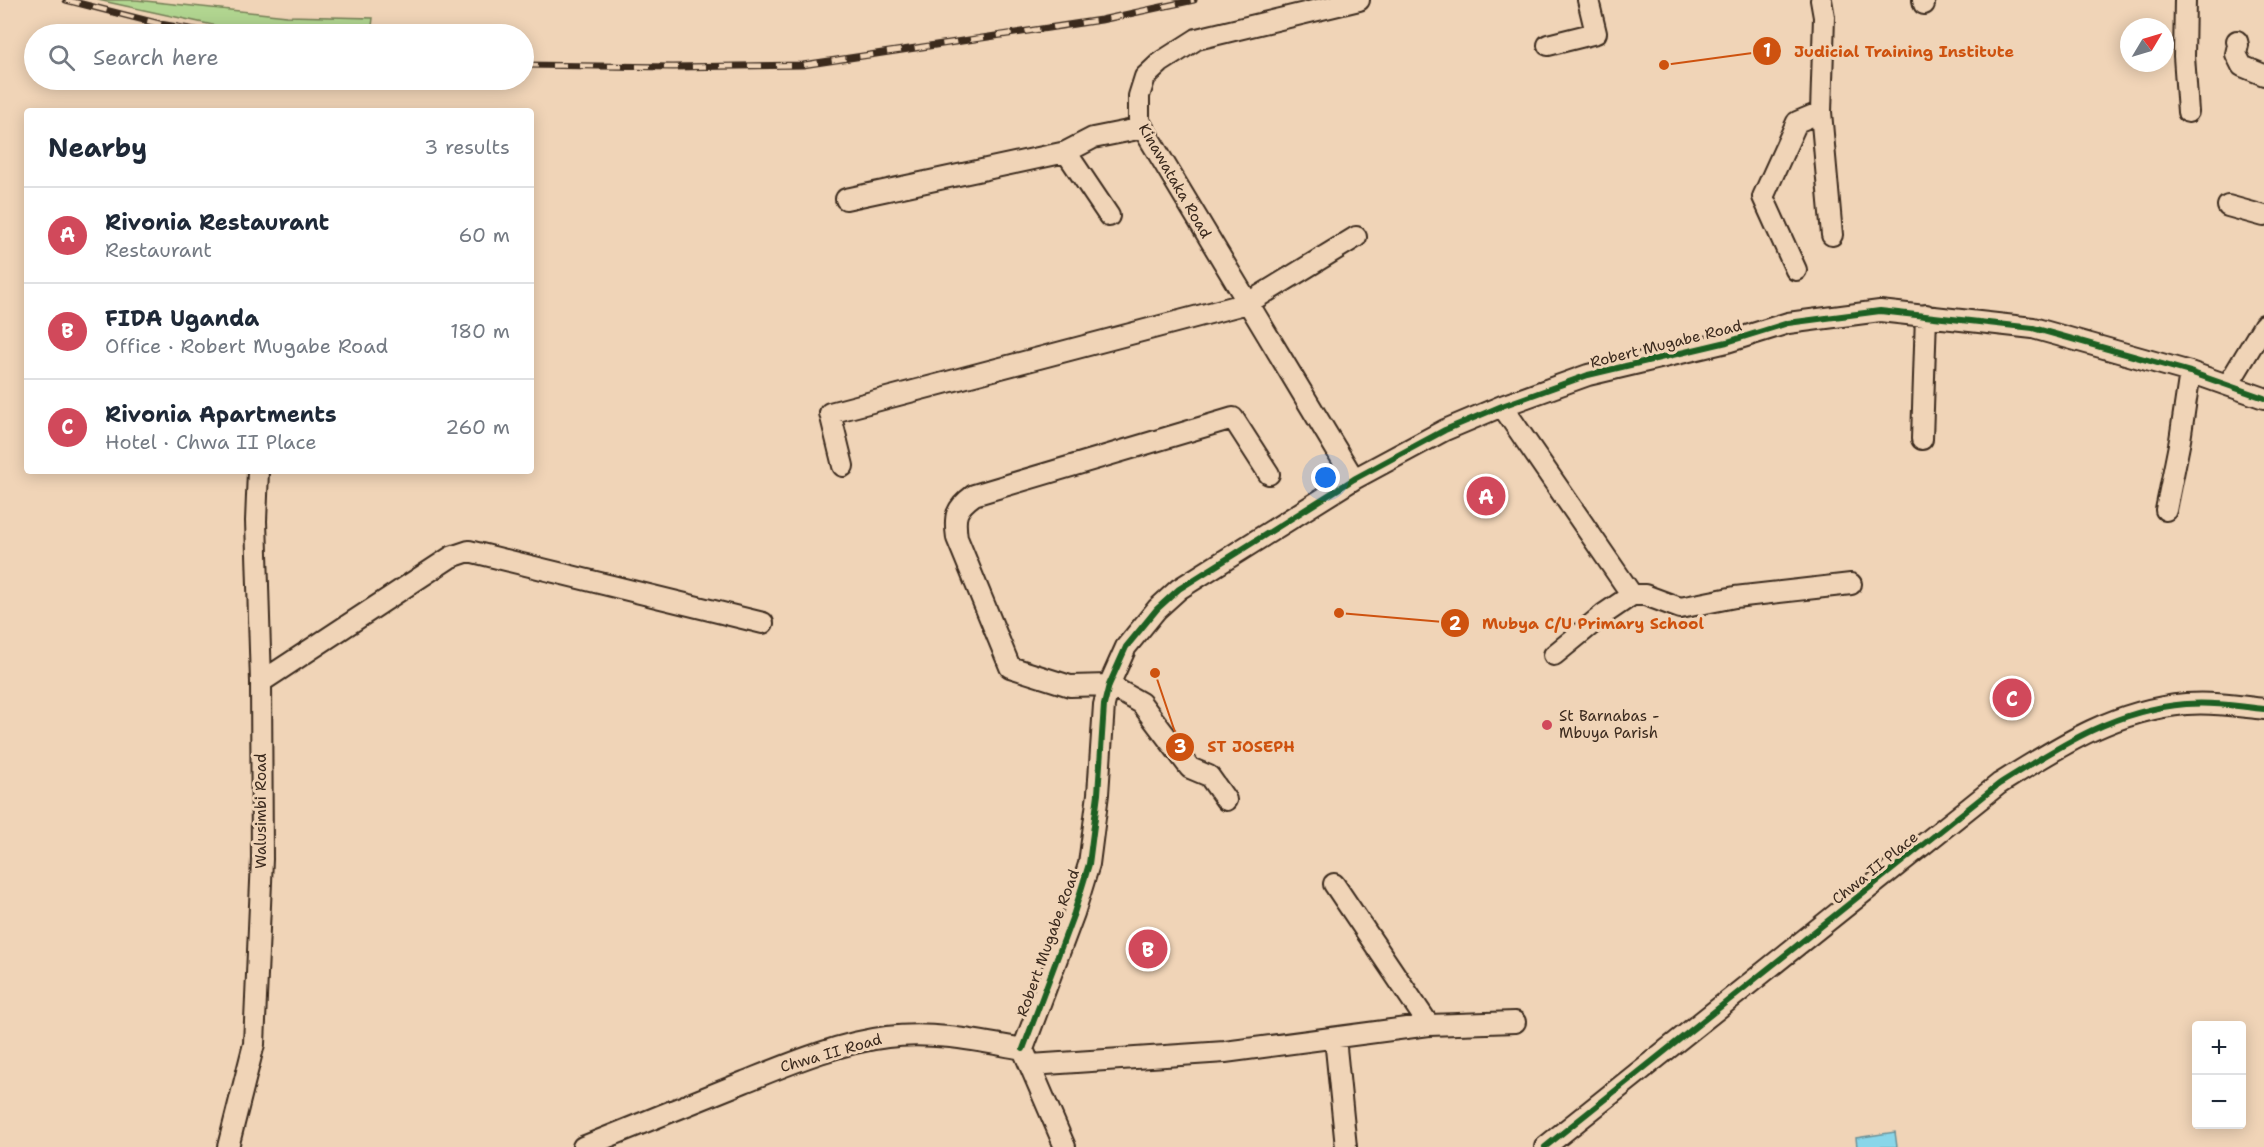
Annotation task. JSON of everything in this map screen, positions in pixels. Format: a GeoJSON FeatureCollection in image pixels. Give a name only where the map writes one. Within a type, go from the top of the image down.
{"type":"FeatureCollection","features":[{"type":"Feature","properties":{"kind":"street","name":"Kinawataka Road"},"geometry":{"type":"LineString","coordinates":[[1353,479],[1143,129],[1139,120],[1139,96],[1145,77],[1161,62],[1197,39],[1359,0]]}},
{"type":"Feature","properties":{"kind":"street"},"geometry":{"type":"LineString","coordinates":[[1548,45],[1596,33],[1588,0]]}},
{"type":"Feature","properties":{"kind":"street"},"geometry":{"type":"LineString","coordinates":[[1821,0],[1824,17],[1821,112],[1832,235]]}},
{"type":"Feature","properties":{"kind":"street"},"geometry":{"type":"LineString","coordinates":[[2185,0],[2184,56],[2188,112]]}},
{"type":"Feature","properties":{"kind":"street"},"geometry":{"type":"LineString","coordinates":[[2237,41],[2236,54],[2242,66],[2264,75]]}},
{"type":"Feature","properties":{"kind":"street"},"geometry":{"type":"LineString","coordinates":[[1796,270],[1763,197],[1797,122],[1821,112]]}},
{"type":"Feature","properties":{"kind":"street"},"geometry":{"type":"LineString","coordinates":[[846,199],[1066,152],[1093,138],[1143,129]]}},
{"type":"Feature","properties":{"kind":"street"},"geometry":{"type":"LineString","coordinates":[[1066,152],[1109,216]]}},
{"type":"Feature","properties":{"kind":"street"},"geometry":{"type":"LineString","coordinates":[[2228,206],[2264,216]]}},
{"type":"Feature","properties":{"kind":"street"},"geometry":{"type":"LineString","coordinates":[[843,466],[830,413],[1248,303],[1356,237]]}},
{"type":"Feature","properties":{"kind":"street","name":"Robert Mugabe Road"},"geometry":{"type":"LineString","coordinates":[[1027,1057],[1089,864],[1098,794],[1104,705],[1109,685],[1126,647],[1157,609],[1179,589],[1353,479],[1445,430],[1502,406],[1588,375],[1727,342],[1788,323],[1880,311],[2033,328],[2190,372],[2264,398]]}},
{"type":"Feature","properties":{"kind":"street"},"geometry":{"type":"LineString","coordinates":[[1923,439],[1926,315]]}},
{"type":"Feature","properties":{"kind":"street"},"geometry":{"type":"LineString","coordinates":[[2228,385],[2264,325]]}},
{"type":"Feature","properties":{"kind":"street"},"geometry":{"type":"LineString","coordinates":[[2166,510],[2190,372]]}},
{"type":"Feature","properties":{"kind":"street"},"geometry":{"type":"LineString","coordinates":[[1502,406],[1632,595]]}},
{"type":"Feature","properties":{"kind":"street"},"geometry":{"type":"LineString","coordinates":[[1226,800],[1209,776],[1190,768],[1141,703],[1109,685],[1070,686],[1010,667],[957,538],[955,519],[962,504],[974,495],[1233,418],[1269,474]]}},
{"type":"Feature","properties":{"kind":"street","name":"Walusimbi Road"},"geometry":{"type":"LineString","coordinates":[[228,1147],[254,1044],[262,859],[261,682],[256,521],[258,474]]}},
{"type":"Feature","properties":{"kind":"street"},"geometry":{"type":"LineString","coordinates":[[261,682],[451,557],[469,551],[763,623]]}},
{"type":"Feature","properties":{"kind":"street"},"geometry":{"type":"LineString","coordinates":[[1554,655],[1604,614],[1632,595],[1645,595],[1680,608],[1734,597],[1851,584]]}},
{"type":"Feature","properties":{"kind":"street","name":"Chwa II Place"},"geometry":{"type":"LineString","coordinates":[[1545,1147],[1999,784],[2025,768],[2083,733],[2136,714],[2186,704],[2264,709]]}},
{"type":"Feature","properties":{"kind":"street"},"geometry":{"type":"LineString","coordinates":[[1334,884],[1429,1025]]}},
{"type":"Feature","properties":{"kind":"street","name":"Chwa II Road"},"geometry":{"type":"LineString","coordinates":[[583,1147],[780,1068],[854,1043],[887,1037],[953,1036],[1027,1057],[1225,1052],[1429,1025],[1515,1022]]}},
{"type":"Feature","properties":{"kind":"street"},"geometry":{"type":"LineString","coordinates":[[1335,1038],[1346,1147]]}},
{"type":"Feature","properties":{"kind":"street"},"geometry":{"type":"LineString","coordinates":[[1027,1057],[1065,1147]]}},
{"type":"Feature","properties":{"kind":"green space"},"geometry":{"type":"Polygon","coordinates":[[[98,0],[136,0],[287,16],[373,18],[372,24],[208,24],[98,0]]]}},
{"type":"Feature","properties":{"kind":"water"},"geometry":{"type":"Polygon","coordinates":[[[1895,1132],[1897,1147],[1857,1147],[1856,1138],[1895,1132]]]}},
{"type":"Feature","properties":{"kind":"railway"},"geometry":{"type":"LineString","coordinates":[[66,0],[160,24]]}},
{"type":"Feature","properties":{"kind":"railway"},"geometry":{"type":"LineString","coordinates":[[534,65],[673,67],[803,65],[1101,20],[1194,0]]}},
{"type":"Feature","properties":{"kind":"cycle path"},"geometry":{"type":"LineString","coordinates":[[1023,1049],[1074,913],[1089,864],[1098,794],[1104,705],[1109,685],[1126,647],[1157,609],[1179,589],[1354,479],[1445,430],[1502,406],[1588,375],[1727,342],[1788,323],[1880,311],[2033,328],[2190,372],[2264,398]]}},
{"type":"Feature","properties":{"kind":"cycle path"},"geometry":{"type":"LineString","coordinates":[[1545,1147],[1999,784],[2043,757],[2111,722],[2160,708],[2206,704],[2264,709]]}},
{"type":"Feature","properties":{"kind":"place","name":"Judicial Training Institute"},"geometry":{"type":"Point","coordinates":[1664,65]}},
{"type":"Feature","properties":{"kind":"place","name":"Rivonia Restaurant"},"geometry":{"type":"Point","coordinates":[1486,496]}},
{"type":"Feature","properties":{"kind":"place","name":"Mubya C/U Primary School"},"geometry":{"type":"Point","coordinates":[1339,613]}},
{"type":"Feature","properties":{"kind":"place","name":"ST JOSEPH"},"geometry":{"type":"Point","coordinates":[1155,673]}},
{"type":"Feature","properties":{"kind":"place","name":"Rivonia Apartments"},"geometry":{"type":"Point","coordinates":[2012,698]}},
{"type":"Feature","properties":{"kind":"place","name":"St Barnabas - Mbuya Parish"},"geometry":{"type":"Point","coordinates":[1547,725]}},
{"type":"Feature","properties":{"kind":"place","name":"FIDA Uganda"},"geometry":{"type":"Point","coordinates":[1148,949]}}]}
